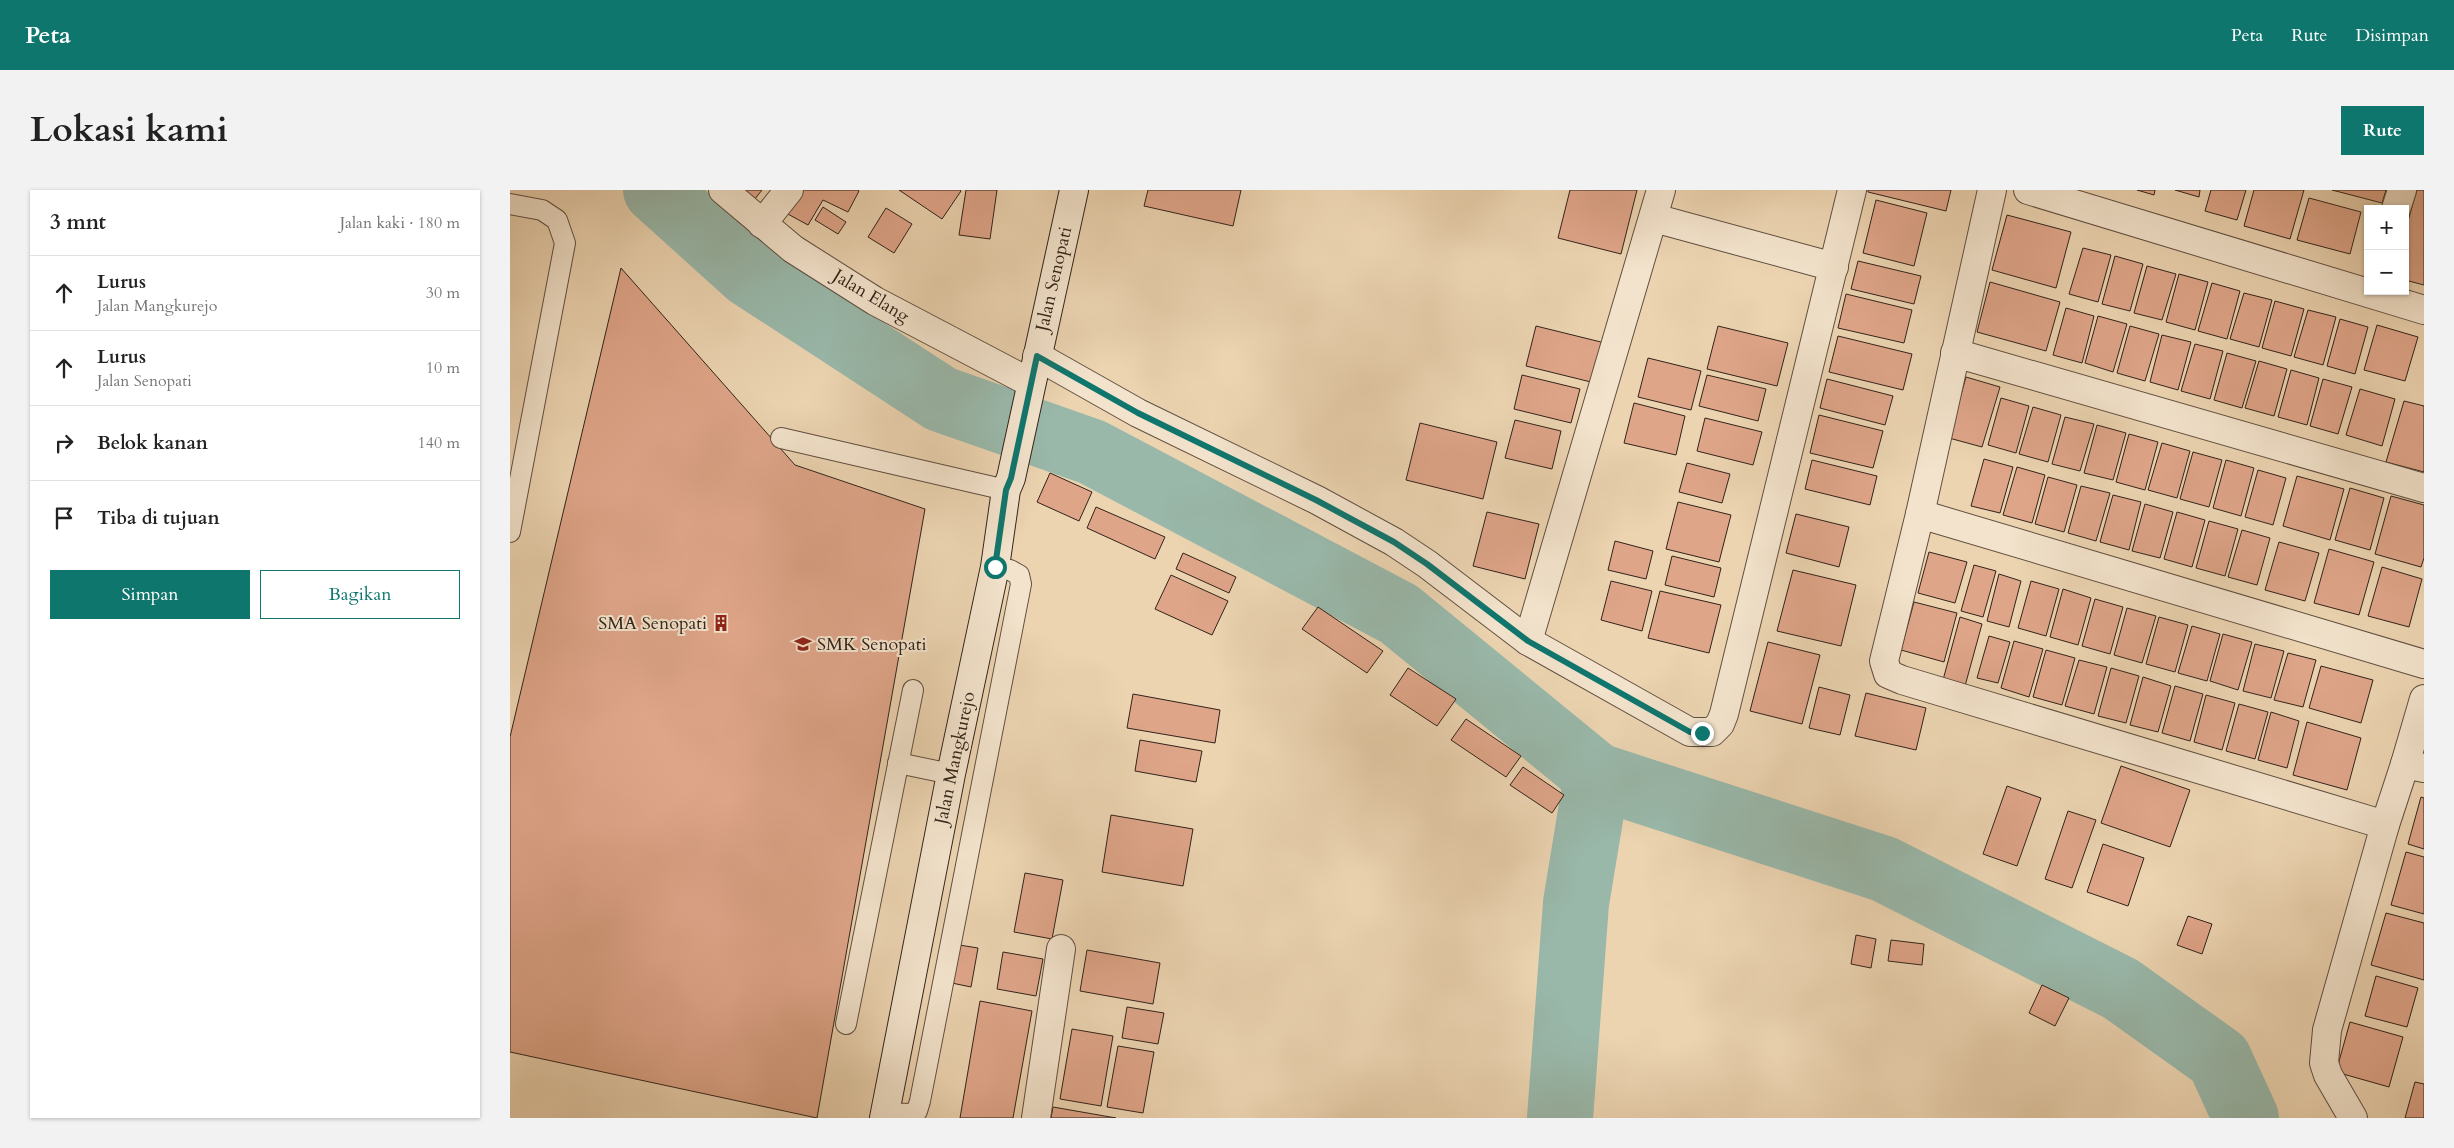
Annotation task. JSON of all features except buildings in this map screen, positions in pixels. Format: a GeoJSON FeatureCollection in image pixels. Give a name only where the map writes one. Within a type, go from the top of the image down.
{"type":"FeatureCollection","features":[{"type":"Feature","properties":{"kind":"street","name":"Jalan Elang"},"geometry":{"type":"LineString","coordinates":[[723,190],[793,249],[874,301],[1029,390]]}},
{"type":"Feature","properties":{"kind":"street"},"geometry":{"type":"LineString","coordinates":[[762,224],[789,190]]}},
{"type":"Feature","properties":{"kind":"street","name":"Jalan Senopati"},"geometry":{"type":"LineString","coordinates":[[1029,390],[1074,190]]}},
{"type":"Feature","properties":{"kind":"street"},"geometry":{"type":"LineString","coordinates":[[1528,641],[1661,190]]}},
{"type":"Feature","properties":{"kind":"street"},"geometry":{"type":"LineString","coordinates":[[1037,356],[1138,413],[1316,500],[1394,542],[1427,564],[1528,641],[1690,732],[1712,732],[1720,724],[1852,190]]}},
{"type":"Feature","properties":{"kind":"street"},"geometry":{"type":"LineString","coordinates":[[1992,190],[1920,514],[1884,661],[1888,674],[1902,680],[2385,825]]}},
{"type":"Feature","properties":{"kind":"street"},"geometry":{"type":"LineString","coordinates":[[2028,190],[2364,291]]}},
{"type":"Feature","properties":{"kind":"street"},"geometry":{"type":"LineString","coordinates":[[2397,205],[2402,190]]}},
{"type":"Feature","properties":{"kind":"street"},"geometry":{"type":"LineString","coordinates":[[1654,218],[1834,266]]}},
{"type":"Feature","properties":{"kind":"street"},"geometry":{"type":"LineString","coordinates":[[2377,295],[2424,310]]}},
{"type":"Feature","properties":{"kind":"street"},"geometry":{"type":"LineString","coordinates":[[1956,353],[2424,488]]}},
{"type":"Feature","properties":{"kind":"street","name":"Jalan Mangkurejo"},"geometry":{"type":"LineString","coordinates":[[884,1116],[951,774],[995,567],[1008,484],[1029,390]]}},
{"type":"Feature","properties":{"kind":"street"},"geometry":{"type":"LineString","coordinates":[[1920,514],[2424,664]]}},
{"type":"Feature","properties":{"kind":"street"},"geometry":{"type":"LineString","coordinates":[[2353,1118],[2328,1075],[2323,1054],[2327,1030],[2385,825],[2415,766],[2424,699]]}},
{"type":"Feature","properties":{"kind":"street"},"geometry":{"type":"LineString","coordinates":[[1036,1118],[1061,949]]}},
{"type":"Feature","properties":{"kind":"lane"},"geometry":{"type":"LineString","coordinates":[[510,204],[542,210],[557,220],[565,243],[510,532]]}},
{"type":"Feature","properties":{"kind":"lane"},"geometry":{"type":"LineString","coordinates":[[781,438],[1008,484]]}},
{"type":"Feature","properties":{"kind":"lane"},"geometry":{"type":"LineString","coordinates":[[884,1116],[909,1114],[918,1111],[1021,584],[1019,575],[1010,570],[995,567]]}},
{"type":"Feature","properties":{"kind":"lane"},"geometry":{"type":"LineString","coordinates":[[846,1024],[913,690]]}},
{"type":"Feature","properties":{"kind":"lane"},"geometry":{"type":"LineString","coordinates":[[960,731],[991,737]]}},
{"type":"Feature","properties":{"kind":"lane"},"geometry":{"type":"LineString","coordinates":[[898,763],[951,774]]}},
{"type":"Feature","properties":{"kind":"lane"},"geometry":{"type":"LineString","coordinates":[[924,913],[956,919]]}},
{"type":"Feature","properties":{"kind":"waterway"},"geometry":{"type":"LineString","coordinates":[[656,190],[749,274],[941,399],[1092,452],[1399,614],[1597,776],[1884,869],[2121,989],[2219,1059],[2246,1118]]}},
{"type":"Feature","properties":{"kind":"waterway"},"geometry":{"type":"LineString","coordinates":[[1560,1118],[1576,903],[1597,776]]}},
{"type":"Feature","properties":{"kind":"place","name":"SMA Senopati"},"geometry":{"type":"Point","coordinates":[721,623]}},
{"type":"Feature","properties":{"kind":"place","name":"SMK Senopati"},"geometry":{"type":"Point","coordinates":[803,644]}},
{"type":"Feature","properties":{"kind":"route"},"geometry":{"type":"LineString","coordinates":[[995,567],[1006,490],[1011,478],[1037,356],[1138,413],[1263,476],[1316,500],[1394,542],[1427,564],[1528,641],[1690,732],[1702,733]]}}]}
